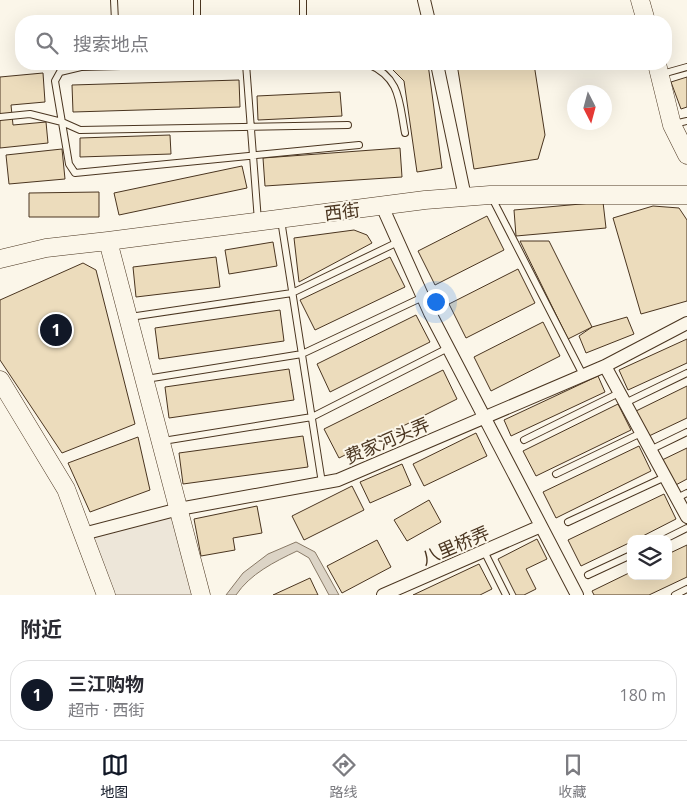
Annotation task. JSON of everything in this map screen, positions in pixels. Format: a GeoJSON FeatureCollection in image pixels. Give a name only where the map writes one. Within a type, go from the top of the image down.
{"type":"FeatureCollection","features":[{"type":"Feature","properties":{"kind":"street"},"geometry":{"type":"LineString","coordinates":[[424,0],[428,15]]}},
{"type":"Feature","properties":{"kind":"street"},"geometry":{"type":"LineString","coordinates":[[640,0],[644,15]]}},
{"type":"Feature","properties":{"kind":"street"},"geometry":{"type":"LineString","coordinates":[[438,70],[465,197]]}},
{"type":"Feature","properties":{"kind":"street"},"geometry":{"type":"LineString","coordinates":[[658,70],[680,123],[687,155]]}},
{"type":"Feature","properties":{"kind":"street","name":"西街"},"geometry":{"type":"LineString","coordinates":[[0,259],[46,248],[465,197],[490,195],[687,195]]}},
{"type":"Feature","properties":{"kind":"street"},"geometry":{"type":"LineString","coordinates":[[382,206],[448,348],[577,595]]}},
{"type":"Feature","properties":{"kind":"street"},"geometry":{"type":"LineString","coordinates":[[108,241],[202,595]]}},
{"type":"Feature","properties":{"kind":"street","name":"费家河头弄"},"geometry":{"type":"LineString","coordinates":[[83,534],[179,509],[338,480],[605,366],[687,323]]}},
{"type":"Feature","properties":{"kind":"street"},"geometry":{"type":"LineString","coordinates":[[605,366],[665,477],[682,495],[687,517]]}},
{"type":"Feature","properties":{"kind":"street"},"geometry":{"type":"LineString","coordinates":[[0,380],[66,489],[106,595]]}},
{"type":"Feature","properties":{"kind":"street","name":"八里桥弄"},"geometry":{"type":"LineString","coordinates":[[383,595],[541,526]]}},
{"type":"Feature","properties":{"kind":"lane"},"geometry":{"type":"LineString","coordinates":[[114,0],[115,15]]}},
{"type":"Feature","properties":{"kind":"lane"},"geometry":{"type":"LineString","coordinates":[[197,0],[197,15]]}},
{"type":"Feature","properties":{"kind":"lane"},"geometry":{"type":"LineString","coordinates":[[304,0],[304,15]]}},
{"type":"Feature","properties":{"kind":"lane"},"geometry":{"type":"LineString","coordinates":[[672,68],[687,66]]}},
{"type":"Feature","properties":{"kind":"lane"},"geometry":{"type":"LineString","coordinates":[[68,70],[60,72],[55,81],[68,164],[75,173],[358,145]]}},
{"type":"Feature","properties":{"kind":"lane"},"geometry":{"type":"LineString","coordinates":[[246,70],[258,222]]}},
{"type":"Feature","properties":{"kind":"lane"},"geometry":{"type":"LineString","coordinates":[[382,70],[395,85],[406,133]]}},
{"type":"Feature","properties":{"kind":"lane"},"geometry":{"type":"LineString","coordinates":[[0,117],[30,114],[62,122],[80,130],[348,125]]}},
{"type":"Feature","properties":{"kind":"lane"},"geometry":{"type":"LineString","coordinates":[[490,195],[583,375]]}},
{"type":"Feature","properties":{"kind":"lane"},"geometry":{"type":"LineString","coordinates":[[280,219],[322,483]]}},
{"type":"Feature","properties":{"kind":"lane"},"geometry":{"type":"LineString","coordinates":[[128,317],[292,293],[398,242]]}},
{"type":"Feature","properties":{"kind":"lane"},"geometry":{"type":"LineString","coordinates":[[144,379],[302,354],[423,297]]}},
{"type":"Feature","properties":{"kind":"lane"},"geometry":{"type":"LineString","coordinates":[[161,441],[312,417],[448,348]]}},
{"type":"Feature","properties":{"kind":"lane"},"geometry":{"type":"LineString","coordinates":[[524,440],[622,398],[687,373]]}},
{"type":"Feature","properties":{"kind":"lane"},"geometry":{"type":"LineString","coordinates":[[650,450],[687,432]]}},
{"type":"Feature","properties":{"kind":"lane"},"geometry":{"type":"LineString","coordinates":[[556,474],[641,433]]}},
{"type":"Feature","properties":{"kind":"lane"},"geometry":{"type":"LineString","coordinates":[[568,522],[665,477]]}},
{"type":"Feature","properties":{"kind":"lane"},"geometry":{"type":"LineString","coordinates":[[672,536],[687,528]]}},
{"type":"Feature","properties":{"kind":"lane"},"geometry":{"type":"LineString","coordinates":[[484,551],[506,595]]}},
{"type":"Feature","properties":{"kind":"lane"},"geometry":{"type":"LineString","coordinates":[[588,575],[627,557]]}},
{"type":"Feature","properties":{"kind":"lane"},"geometry":{"type":"LineString","coordinates":[[675,595],[687,589]]}},
{"type":"Feature","properties":{"kind":"shaded area"},"geometry":{"type":"Polygon","coordinates":[[[179,509],[201,595],[106,595],[83,534],[179,509]]]}},
{"type":"Feature","properties":{"kind":"shaded area"},"geometry":{"type":"Polygon","coordinates":[[[296,542],[315,552],[339,595],[329,595],[309,558],[297,551],[271,564],[255,575],[236,595],[226,595],[243,573],[268,554],[296,542]]]}},
{"type":"Feature","properties":{"kind":"building"},"geometry":{"type":"Polygon","coordinates":[[[393,70],[429,70],[442,168],[417,172],[404,81],[393,70]]]}},
{"type":"Feature","properties":{"kind":"building"},"geometry":{"type":"Polygon","coordinates":[[[458,70],[535,70],[545,135],[538,159],[474,169],[458,70]]]}},
{"type":"Feature","properties":{"kind":"building"},"geometry":{"type":"Polygon","coordinates":[[[43,73],[45,102],[11,105],[13,125],[46,122],[48,143],[0,148],[0,77],[43,73]]]}},
{"type":"Feature","properties":{"kind":"building"},"geometry":{"type":"Polygon","coordinates":[[[687,77],[687,107],[681,109],[671,82],[687,77]]]}},
{"type":"Feature","properties":{"kind":"building"},"geometry":{"type":"Polygon","coordinates":[[[239,80],[240,107],[73,112],[72,85],[239,80]]]}},
{"type":"Feature","properties":{"kind":"building"},"geometry":{"type":"Polygon","coordinates":[[[340,92],[342,116],[258,120],[257,96],[340,92]]]}},
{"type":"Feature","properties":{"kind":"building"},"geometry":{"type":"Polygon","coordinates":[[[170,135],[171,154],[80,157],[80,138],[170,135]]]}},
{"type":"Feature","properties":{"kind":"building"},"geometry":{"type":"Polygon","coordinates":[[[400,148],[402,177],[265,186],[263,158],[400,148]]]}},
{"type":"Feature","properties":{"kind":"building"},"geometry":{"type":"Polygon","coordinates":[[[62,149],[65,179],[9,184],[6,155],[62,149]]]}},
{"type":"Feature","properties":{"kind":"building"},"geometry":{"type":"Polygon","coordinates":[[[242,166],[247,188],[119,215],[114,193],[242,166]]]}},
{"type":"Feature","properties":{"kind":"building"},"geometry":{"type":"Polygon","coordinates":[[[99,192],[99,217],[29,217],[29,193],[99,192]]]}},
{"type":"Feature","properties":{"kind":"building"},"geometry":{"type":"Polygon","coordinates":[[[603,202],[606,228],[516,236],[514,210],[603,202]]]}},
{"type":"Feature","properties":{"kind":"building"},"geometry":{"type":"Polygon","coordinates":[[[653,206],[679,208],[687,220],[687,301],[641,314],[613,218],[653,206]]]}},
{"type":"Feature","properties":{"kind":"building"},"geometry":{"type":"Polygon","coordinates":[[[487,216],[504,250],[435,285],[418,251],[487,216]]]}},
{"type":"Feature","properties":{"kind":"building"},"geometry":{"type":"Polygon","coordinates":[[[354,230],[367,235],[372,243],[299,282],[294,238],[354,230]]]}},
{"type":"Feature","properties":{"kind":"building"},"geometry":{"type":"Polygon","coordinates":[[[520,241],[549,241],[592,327],[568,339],[520,241]]]}},
{"type":"Feature","properties":{"kind":"building"},"geometry":{"type":"Polygon","coordinates":[[[273,242],[277,266],[229,274],[225,250],[273,242]]]}},
{"type":"Feature","properties":{"kind":"building"},"geometry":{"type":"Polygon","coordinates":[[[216,257],[220,287],[136,297],[133,267],[216,257]]]}},
{"type":"Feature","properties":{"kind":"building"},"geometry":{"type":"Polygon","coordinates":[[[390,257],[405,287],[315,330],[300,300],[390,257]]]}},
{"type":"Feature","properties":{"kind":"building"},"geometry":{"type":"Polygon","coordinates":[[[83,263],[96,270],[135,424],[62,453],[0,360],[0,300],[83,263]]]}},
{"type":"Feature","properties":{"kind":"building"},"geometry":{"type":"Polygon","coordinates":[[[518,269],[535,303],[466,338],[449,304],[518,269]]]}},
{"type":"Feature","properties":{"kind":"building"},"geometry":{"type":"Polygon","coordinates":[[[280,310],[284,341],[159,359],[155,328],[280,310]]]}},
{"type":"Feature","properties":{"kind":"building"},"geometry":{"type":"Polygon","coordinates":[[[416,315],[430,342],[330,392],[317,364],[416,315]]]}},
{"type":"Feature","properties":{"kind":"building"},"geometry":{"type":"Polygon","coordinates":[[[627,317],[634,334],[586,353],[579,336],[592,327],[627,317]]]}},
{"type":"Feature","properties":{"kind":"building"},"geometry":{"type":"Polygon","coordinates":[[[543,322],[560,356],[491,391],[474,357],[543,322]]]}},
{"type":"Feature","properties":{"kind":"building"},"geometry":{"type":"Polygon","coordinates":[[[687,339],[687,363],[628,390],[619,370],[687,339]]]}},
{"type":"Feature","properties":{"kind":"building"},"geometry":{"type":"Polygon","coordinates":[[[289,369],[294,400],[169,418],[165,387],[289,369]]]}},
{"type":"Feature","properties":{"kind":"building"},"geometry":{"type":"Polygon","coordinates":[[[443,370],[457,399],[339,458],[324,429],[443,370]]]}},
{"type":"Feature","properties":{"kind":"building"},"geometry":{"type":"Polygon","coordinates":[[[598,376],[605,392],[511,436],[504,420],[598,376]]]}},
{"type":"Feature","properties":{"kind":"building"},"geometry":{"type":"Polygon","coordinates":[[[687,386],[687,418],[649,436],[636,411],[687,386]]]}},
{"type":"Feature","properties":{"kind":"building"},"geometry":{"type":"Polygon","coordinates":[[[618,404],[631,430],[536,476],[523,451],[618,404]]]}},
{"type":"Feature","properties":{"kind":"building"},"geometry":{"type":"Polygon","coordinates":[[[476,433],[487,456],[424,486],[413,464],[476,433]]]}},
{"type":"Feature","properties":{"kind":"building"},"geometry":{"type":"Polygon","coordinates":[[[303,436],[308,467],[183,484],[179,453],[303,436]]]}},
{"type":"Feature","properties":{"kind":"building"},"geometry":{"type":"Polygon","coordinates":[[[138,437],[150,490],[90,512],[68,463],[138,437]]]}},
{"type":"Feature","properties":{"kind":"building"},"geometry":{"type":"Polygon","coordinates":[[[639,446],[651,471],[556,518],[543,492],[639,446]]]}},
{"type":"Feature","properties":{"kind":"building"},"geometry":{"type":"Polygon","coordinates":[[[687,448],[687,479],[672,487],[660,461],[687,448]]]}},
{"type":"Feature","properties":{"kind":"building"},"geometry":{"type":"Polygon","coordinates":[[[402,464],[411,485],[370,503],[360,482],[402,464]]]}},
{"type":"Feature","properties":{"kind":"building"},"geometry":{"type":"Polygon","coordinates":[[[352,486],[364,510],[304,540],[292,516],[352,486]]]}},
{"type":"Feature","properties":{"kind":"building"},"geometry":{"type":"Polygon","coordinates":[[[664,494],[676,519],[645,535],[627,535],[627,544],[581,566],[568,540],[664,494]]]}},
{"type":"Feature","properties":{"kind":"building"},"geometry":{"type":"Polygon","coordinates":[[[429,500],[441,522],[407,541],[394,520],[429,500]]]}},
{"type":"Feature","properties":{"kind":"building"},"geometry":{"type":"Polygon","coordinates":[[[257,506],[262,533],[233,538],[235,550],[201,556],[194,519],[257,506]]]}},
{"type":"Feature","properties":{"kind":"building"},"geometry":{"type":"Polygon","coordinates":[[[537,539],[547,559],[526,569],[536,589],[524,595],[516,595],[498,559],[537,539]]]}},
{"type":"Feature","properties":{"kind":"building"},"geometry":{"type":"Polygon","coordinates":[[[377,540],[391,567],[342,593],[327,566],[377,540]]]}},
{"type":"Feature","properties":{"kind":"building"},"geometry":{"type":"Polygon","coordinates":[[[687,545],[687,577],[649,595],[594,595],[592,591],[627,574],[627,580],[672,580],[672,552],[687,545]]]}},
{"type":"Feature","properties":{"kind":"building"},"geometry":{"type":"Polygon","coordinates":[[[479,564],[492,589],[480,595],[413,595],[479,564]]]}},
{"type":"Feature","properties":{"kind":"building"},"geometry":{"type":"Polygon","coordinates":[[[310,578],[318,595],[273,595],[310,578]]]}},
{"type":"Feature","properties":{"kind":"place","name":"三江购物"},"geometry":{"type":"Point","coordinates":[56,330]}}]}
